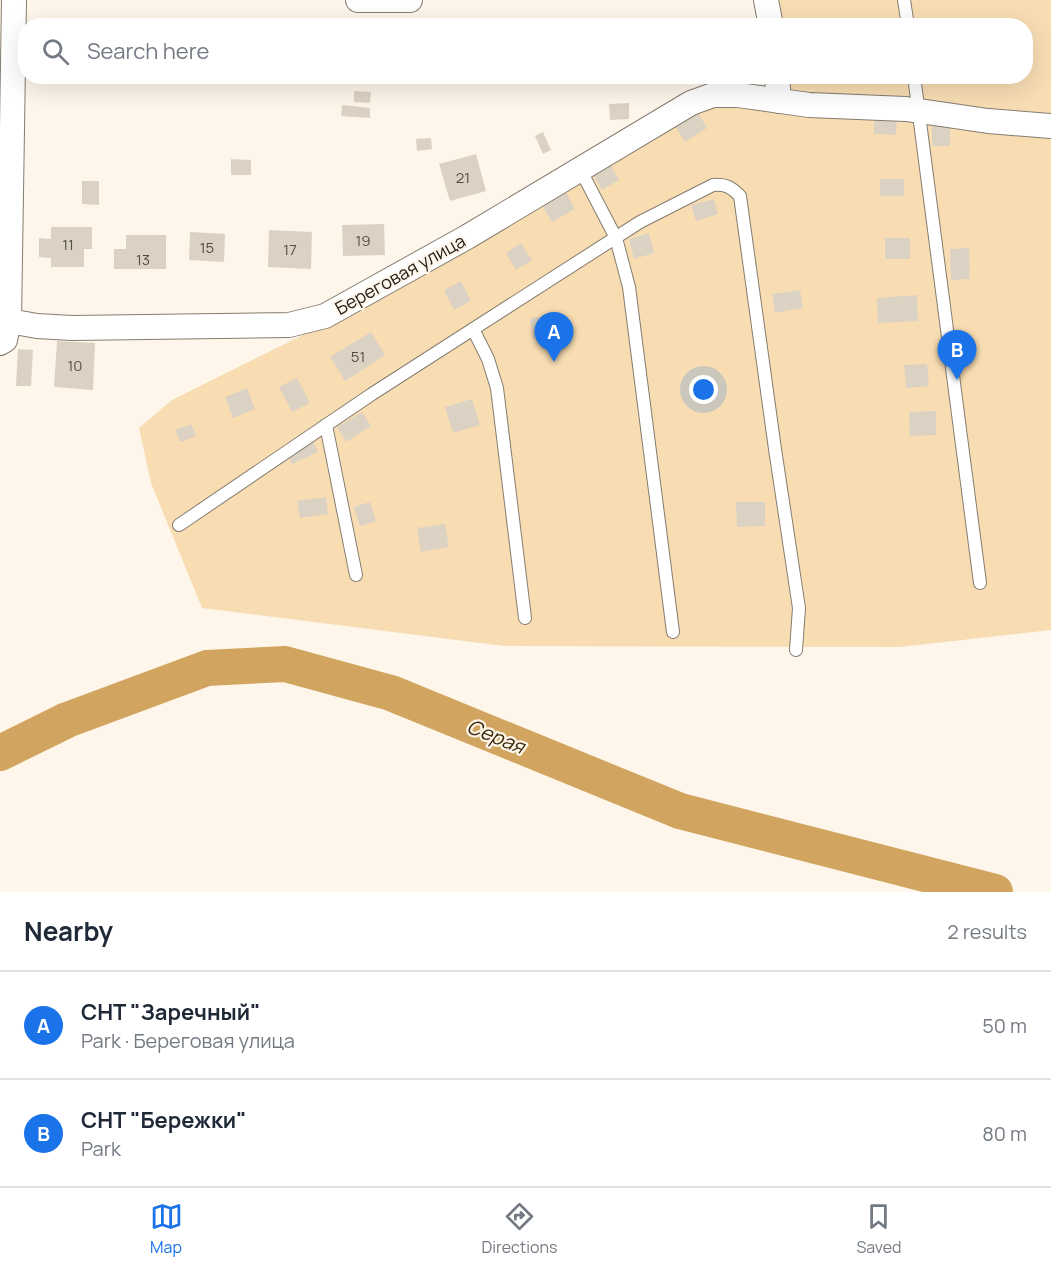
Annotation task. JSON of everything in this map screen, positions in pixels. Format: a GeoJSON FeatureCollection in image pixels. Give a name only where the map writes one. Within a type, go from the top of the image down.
{"type":"FeatureCollection","features":[{"type":"Feature","properties":{"kind":"street"},"geometry":{"type":"LineString","coordinates":[[0,344],[5,340],[9,321],[14,0]]}},
{"type":"Feature","properties":{"kind":"street"},"geometry":{"type":"LineString","coordinates":[[358,0],[410,0]]}},
{"type":"Feature","properties":{"kind":"street"},"geometry":{"type":"LineString","coordinates":[[766,0],[769,18]]}},
{"type":"Feature","properties":{"kind":"street"},"geometry":{"type":"LineString","coordinates":[[778,84],[779,101]]}},
{"type":"Feature","properties":{"kind":"street","name":"Береговая улица"},"geometry":{"type":"LineString","coordinates":[[9,321],[37,326],[72,328],[289,325],[325,316],[467,237],[691,103],[713,95],[738,94],[809,105],[906,109],[988,121],[1051,126]]}},
{"type":"Feature","properties":{"kind":"lane"},"geometry":{"type":"LineString","coordinates":[[904,0],[907,18]]}},
{"type":"Feature","properties":{"kind":"lane"},"geometry":{"type":"LineString","coordinates":[[915,84],[980,583]]}},
{"type":"Feature","properties":{"kind":"lane"},"geometry":{"type":"LineString","coordinates":[[580,170],[616,238],[629,287],[673,632]]}},
{"type":"Feature","properties":{"kind":"lane"},"geometry":{"type":"LineString","coordinates":[[179,525],[326,425],[640,222],[712,185],[723,184],[732,187],[740,196],[799,608],[796,650]]}},
{"type":"Feature","properties":{"kind":"lane"},"geometry":{"type":"LineString","coordinates":[[473,329],[488,359],[497,388],[525,618]]}},
{"type":"Feature","properties":{"kind":"lane"},"geometry":{"type":"LineString","coordinates":[[326,425],[356,575]]}},
{"type":"Feature","properties":{"kind":"shaded area"},"geometry":{"type":"Polygon","coordinates":[[[775,0],[1051,0],[1051,630],[900,647],[504,646],[202,608],[151,483],[139,428],[172,400],[325,324],[701,103],[788,90],[787,84],[1033,84],[1033,18],[778,18],[775,0]]]}},
{"type":"Feature","properties":{"kind":"building"},"geometry":{"type":"Polygon","coordinates":[[[354,91],[371,92],[370,103],[354,102],[354,91]]]}},
{"type":"Feature","properties":{"kind":"building"},"geometry":{"type":"Polygon","coordinates":[[[629,103],[629,119],[610,120],[609,104],[629,103]]]}},
{"type":"Feature","properties":{"kind":"building"},"geometry":{"type":"Polygon","coordinates":[[[342,105],[370,108],[370,118],[341,116],[342,105]]]}},
{"type":"Feature","properties":{"kind":"building"},"geometry":{"type":"Polygon","coordinates":[[[697,111],[707,128],[685,142],[674,124],[697,111]]]}},
{"type":"Feature","properties":{"kind":"building"},"geometry":{"type":"Polygon","coordinates":[[[874,118],[897,119],[896,135],[874,134],[874,118]]]}},
{"type":"Feature","properties":{"kind":"building"},"geometry":{"type":"Polygon","coordinates":[[[932,124],[950,124],[950,146],[932,146],[932,124]]]}},
{"type":"Feature","properties":{"kind":"building"},"geometry":{"type":"Polygon","coordinates":[[[543,132],[551,150],[543,154],[535,136],[543,132]]]}},
{"type":"Feature","properties":{"kind":"building"},"geometry":{"type":"Polygon","coordinates":[[[431,138],[432,149],[417,151],[416,139],[431,138]]]}},
{"type":"Feature","properties":{"kind":"building"},"geometry":{"type":"Polygon","coordinates":[[[476,154],[486,191],[450,201],[439,164],[476,154]]]}},
{"type":"Feature","properties":{"kind":"building"},"geometry":{"type":"Polygon","coordinates":[[[231,159],[251,160],[251,175],[231,175],[231,159]]]}},
{"type":"Feature","properties":{"kind":"building"},"geometry":{"type":"Polygon","coordinates":[[[611,165],[619,180],[602,190],[593,174],[611,165]]]}},
{"type":"Feature","properties":{"kind":"building"},"geometry":{"type":"Polygon","coordinates":[[[880,179],[904,179],[904,196],[880,196],[880,179]]]}},
{"type":"Feature","properties":{"kind":"building"},"geometry":{"type":"Polygon","coordinates":[[[82,181],[99,181],[99,205],[82,204],[82,181]]]}},
{"type":"Feature","properties":{"kind":"building"},"geometry":{"type":"Polygon","coordinates":[[[566,192],[575,209],[552,222],[542,205],[566,192]]]}},
{"type":"Feature","properties":{"kind":"building"},"geometry":{"type":"Polygon","coordinates":[[[714,199],[718,214],[696,221],[691,205],[714,199]]]}},
{"type":"Feature","properties":{"kind":"building"},"geometry":{"type":"Polygon","coordinates":[[[384,224],[385,255],[343,256],[342,225],[384,224]]]}},
{"type":"Feature","properties":{"kind":"building"},"geometry":{"type":"Polygon","coordinates":[[[51,227],[92,227],[92,249],[84,249],[84,267],[51,267],[51,258],[39,257],[39,238],[51,239],[51,227]]]}},
{"type":"Feature","properties":{"kind":"building"},"geometry":{"type":"Polygon","coordinates":[[[269,230],[312,232],[311,269],[268,267],[269,230]]]}},
{"type":"Feature","properties":{"kind":"building"},"geometry":{"type":"Polygon","coordinates":[[[190,232],[225,234],[224,262],[189,260],[190,232]]]}},
{"type":"Feature","properties":{"kind":"building"},"geometry":{"type":"Polygon","coordinates":[[[649,233],[654,253],[634,259],[629,239],[649,233]]]}},
{"type":"Feature","properties":{"kind":"building"},"geometry":{"type":"Polygon","coordinates":[[[126,235],[166,235],[166,269],[114,269],[114,249],[126,249],[126,235]]]}},
{"type":"Feature","properties":{"kind":"building"},"geometry":{"type":"Polygon","coordinates":[[[885,238],[910,238],[910,259],[885,259],[885,238]]]}},
{"type":"Feature","properties":{"kind":"building"},"geometry":{"type":"Polygon","coordinates":[[[521,243],[532,260],[516,270],[506,253],[521,243]]]}},
{"type":"Feature","properties":{"kind":"building"},"geometry":{"type":"Polygon","coordinates":[[[969,248],[970,279],[951,280],[950,249],[969,248]]]}},
{"type":"Feature","properties":{"kind":"building"},"geometry":{"type":"Polygon","coordinates":[[[461,281],[471,301],[454,310],[444,290],[461,281]]]}},
{"type":"Feature","properties":{"kind":"building"},"geometry":{"type":"Polygon","coordinates":[[[800,290],[803,308],[775,313],[772,294],[800,290]]]}},
{"type":"Feature","properties":{"kind":"building"},"geometry":{"type":"Polygon","coordinates":[[[917,295],[918,321],[878,323],[877,298],[917,295]]]}},
{"type":"Feature","properties":{"kind":"building"},"geometry":{"type":"Polygon","coordinates":[[[551,316],[553,337],[533,339],[530,318],[551,316]]]}},
{"type":"Feature","properties":{"kind":"building"},"geometry":{"type":"Polygon","coordinates":[[[371,332],[385,355],[345,381],[330,357],[371,332]]]}},
{"type":"Feature","properties":{"kind":"building"},"geometry":{"type":"Polygon","coordinates":[[[57,341],[95,343],[93,390],[54,387],[57,341]]]}},
{"type":"Feature","properties":{"kind":"building"},"geometry":{"type":"Polygon","coordinates":[[[18,349],[33,350],[31,386],[16,386],[18,349]]]}},
{"type":"Feature","properties":{"kind":"building"},"geometry":{"type":"Polygon","coordinates":[[[927,364],[929,386],[906,388],[904,365],[927,364]]]}},
{"type":"Feature","properties":{"kind":"building"},"geometry":{"type":"Polygon","coordinates":[[[297,378],[310,403],[292,412],[279,387],[297,378]]]}},
{"type":"Feature","properties":{"kind":"building"},"geometry":{"type":"Polygon","coordinates":[[[247,388],[255,409],[233,418],[225,397],[247,388]]]}},
{"type":"Feature","properties":{"kind":"building"},"geometry":{"type":"Polygon","coordinates":[[[472,399],[480,425],[453,433],[445,407],[472,399]]]}},
{"type":"Feature","properties":{"kind":"building"},"geometry":{"type":"Polygon","coordinates":[[[936,411],[936,435],[910,436],[909,412],[936,411]]]}},
{"type":"Feature","properties":{"kind":"building"},"geometry":{"type":"Polygon","coordinates":[[[362,412],[371,426],[346,442],[337,427],[362,412]]]}},
{"type":"Feature","properties":{"kind":"building"},"geometry":{"type":"Polygon","coordinates":[[[191,424],[196,436],[180,442],[175,430],[191,424]]]}},
{"type":"Feature","properties":{"kind":"building"},"geometry":{"type":"Polygon","coordinates":[[[313,441],[318,452],[292,464],[287,453],[313,441]]]}},
{"type":"Feature","properties":{"kind":"building"},"geometry":{"type":"Polygon","coordinates":[[[326,497],[328,514],[300,518],[297,501],[326,497]]]}},
{"type":"Feature","properties":{"kind":"building"},"geometry":{"type":"Polygon","coordinates":[[[370,502],[376,521],[360,526],[354,507],[370,502]]]}},
{"type":"Feature","properties":{"kind":"building"},"geometry":{"type":"Polygon","coordinates":[[[736,502],[765,502],[765,526],[737,527],[736,502]]]}},
{"type":"Feature","properties":{"kind":"building"},"geometry":{"type":"Polygon","coordinates":[[[445,524],[449,547],[421,552],[417,528],[445,524]]]}},
{"type":"Feature","properties":{"kind":"waterway","name":"Серая"},"geometry":{"type":"LineString","coordinates":[[0,753],[67,720],[207,668],[285,664],[391,693],[680,811],[995,892]]}},
{"type":"Feature","properties":{"kind":"place","name":"СНТ \"Заречный\""},"geometry":{"type":"Point","coordinates":[554,362]}},
{"type":"Feature","properties":{"kind":"place","name":"СНТ \"Бережки\""},"geometry":{"type":"Point","coordinates":[957,380]}}]}
